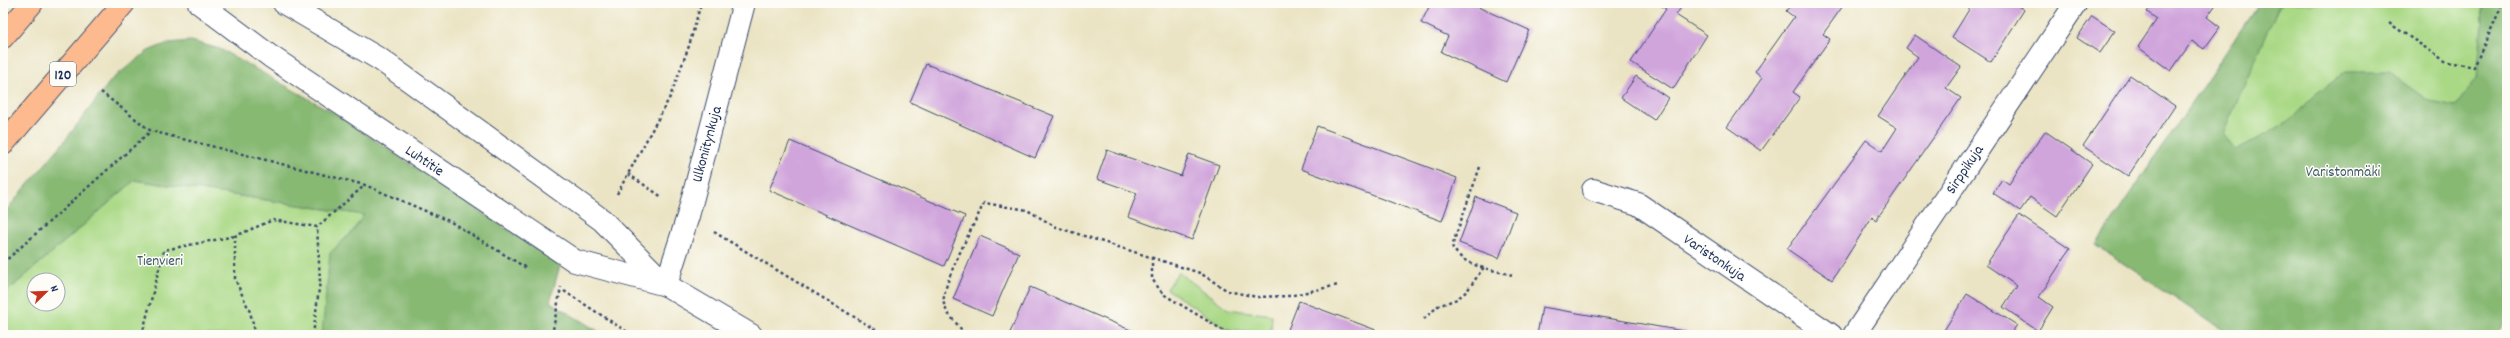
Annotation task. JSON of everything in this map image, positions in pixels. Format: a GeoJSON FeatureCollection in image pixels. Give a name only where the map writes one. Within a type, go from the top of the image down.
{"type":"FeatureCollection","features":[{"type":"Feature","properties":{"kind":"main road"},"geometry":{"type":"LineString","coordinates":[[3,37],[32,3]]}},
{"type":"Feature","properties":{"kind":"main road","name":"120"},"geometry":{"type":"LineString","coordinates":[[3,144],[124,3]]}},
{"type":"Feature","properties":{"kind":"street","name":"Luhtitie"},"geometry":{"type":"LineString","coordinates":[[199,3],[270,56],[575,261],[666,285]]}},
{"type":"Feature","properties":{"kind":"street","name":"Luhtitie"},"geometry":{"type":"LineString","coordinates":[[284,3],[381,60],[602,220],[666,285],[751,335]]}},
{"type":"Feature","properties":{"kind":"street","name":"Ulkoniitynkuja"},"geometry":{"type":"LineString","coordinates":[[666,285],[688,216],[744,3]]}},
{"type":"Feature","properties":{"kind":"street","name":"Sirppikuja"},"geometry":{"type":"LineString","coordinates":[[1854,335],[2076,3]]}},
{"type":"Feature","properties":{"kind":"street","name":"Varistonkuja"},"geometry":{"type":"LineString","coordinates":[[1592,190],[1638,204],[1831,335]]}},
{"type":"Feature","properties":{"kind":"path"},"geometry":{"type":"LineString","coordinates":[[701,3],[689,46],[670,97],[628,174],[688,216],[884,335]]}},
{"type":"Feature","properties":{"kind":"path"},"geometry":{"type":"LineString","coordinates":[[2389,23],[2445,61],[2474,67],[2503,3]]}},
{"type":"Feature","properties":{"kind":"path"},"geometry":{"type":"LineString","coordinates":[[101,92],[151,131],[365,185],[451,222],[533,272]]}},
{"type":"Feature","properties":{"kind":"path"},"geometry":{"type":"LineString","coordinates":[[3,263],[151,131]]}},
{"type":"Feature","properties":{"kind":"path"},"geometry":{"type":"LineString","coordinates":[[1480,167],[1452,246],[1456,254],[1464,261],[1512,275]]}},
{"type":"Feature","properties":{"kind":"path"},"geometry":{"type":"LineString","coordinates":[[142,335],[164,250],[235,236],[273,220],[316,227],[365,185]]}},
{"type":"Feature","properties":{"kind":"path"},"geometry":{"type":"LineString","coordinates":[[964,335],[949,317],[944,303],[946,286],[984,203],[1027,210],[1056,227],[1200,273],[1228,292],[1246,296],[1289,296],[1338,285]]}},
{"type":"Feature","properties":{"kind":"path"},"geometry":{"type":"LineString","coordinates":[[313,335],[320,281],[316,227]]}},
{"type":"Feature","properties":{"kind":"path"},"geometry":{"type":"LineString","coordinates":[[235,236],[235,279],[250,312],[256,335]]}},
{"type":"Feature","properties":{"kind":"path"},"geometry":{"type":"LineString","coordinates":[[1152,257],[1152,279],[1164,294],[1231,335]]}},
{"type":"Feature","properties":{"kind":"path"},"geometry":{"type":"LineString","coordinates":[[1424,319],[1438,306],[1457,300],[1467,291],[1484,267]]}},
{"type":"Feature","properties":{"kind":"path"},"geometry":{"type":"LineString","coordinates":[[553,284],[632,335]]}},
{"type":"Feature","properties":{"kind":"path"},"geometry":{"type":"LineString","coordinates":[[552,335],[560,288]]}},
{"type":"Feature","properties":{"kind":"green space","name":"Varistonmäki"},"geometry":{"type":"Polygon","coordinates":[[[2259,3],[2507,3],[2507,319],[2496,335],[2230,335],[2096,245],[2259,3]]]}},
{"type":"Feature","properties":{"kind":"green space","name":"Varistonmäki"},"geometry":{"type":"Polygon","coordinates":[[[2259,3],[2283,3],[2278,8],[2223,134],[2236,150],[2288,122],[2313,97],[2345,72],[2389,72],[2430,101],[2456,106],[2477,78],[2482,24],[2481,3],[2507,3],[2507,319],[2496,335],[2230,335],[2096,245],[2259,3]]]}},
{"type":"Feature","properties":{"kind":"green space"},"geometry":{"type":"Polygon","coordinates":[[[191,41],[220,49],[336,114],[560,265],[550,302],[604,335],[322,335],[330,253],[352,232],[364,215],[135,180],[29,272],[26,272],[26,275],[3,295],[3,214],[63,143],[112,79],[148,51],[168,43],[191,41]]]}},
{"type":"Feature","properties":{"kind":"green space","name":"Tienvieri"},"geometry":{"type":"Polygon","coordinates":[[[135,180],[423,224],[604,335],[3,335],[3,295],[26,275],[26,312],[66,312],[66,272],[29,272],[135,180]]]}},
{"type":"Feature","properties":{"kind":"green space"},"geometry":{"type":"Polygon","coordinates":[[[1178,272],[1228,309],[1272,315],[1271,333],[1227,329],[1167,289],[1178,272]]]}},
{"type":"Feature","properties":{"kind":"building"},"geometry":{"type":"Polygon","coordinates":[[[1431,3],[1479,3],[1478,7],[1529,30],[1506,82],[1441,52],[1448,36],[1421,23],[1431,3]]]}},
{"type":"Feature","properties":{"kind":"building"},"geometry":{"type":"Polygon","coordinates":[[[1657,3],[1684,3],[1676,15],[1707,35],[1673,89],[1631,62],[1666,9],[1657,3]]]}},
{"type":"Feature","properties":{"kind":"building"},"geometry":{"type":"Polygon","coordinates":[[[1792,3],[1845,3],[1823,34],[1830,39],[1793,92],[1800,97],[1761,151],[1727,127],[1762,78],[1755,72],[1794,17],[1786,11],[1792,3]]]}},
{"type":"Feature","properties":{"kind":"building"},"geometry":{"type":"Polygon","coordinates":[[[1973,3],[2014,3],[2024,10],[1991,62],[1952,37],[1973,3]]]}},
{"type":"Feature","properties":{"kind":"building"},"geometry":{"type":"Polygon","coordinates":[[[2153,3],[2217,3],[2207,17],[2220,27],[2204,49],[2192,41],[2171,71],[2138,47],[2157,19],[2147,12],[2153,3]]]}},
{"type":"Feature","properties":{"kind":"building"},"geometry":{"type":"Polygon","coordinates":[[[2092,16],[2115,31],[2100,53],[2077,38],[2092,16]]]}},
{"type":"Feature","properties":{"kind":"building"},"geometry":{"type":"Polygon","coordinates":[[[1915,35],[1961,67],[1946,88],[1961,98],[1876,220],[1872,217],[1832,280],[1787,249],[1866,140],[1882,151],[1897,128],[1878,116],[1918,57],[1906,48],[1915,35]]]}},
{"type":"Feature","properties":{"kind":"building"},"geometry":{"type":"Polygon","coordinates":[[[926,64],[1054,116],[1035,158],[910,102],[926,64]]]}},
{"type":"Feature","properties":{"kind":"building"},"geometry":{"type":"Polygon","coordinates":[[[2130,75],[2175,106],[2128,176],[2083,146],[2130,75]]]}},
{"type":"Feature","properties":{"kind":"building"},"geometry":{"type":"Polygon","coordinates":[[[1636,76],[1668,98],[1654,120],[1621,98],[1636,76]]]}},
{"type":"Feature","properties":{"kind":"building"},"geometry":{"type":"Polygon","coordinates":[[[1317,126],[1457,178],[1442,221],[1301,169],[1317,126]]]}},
{"type":"Feature","properties":{"kind":"building"},"geometry":{"type":"Polygon","coordinates":[[[2045,131],[2092,164],[2057,216],[2030,197],[2020,211],[1993,193],[2002,179],[2009,184],[2045,131]]]}},
{"type":"Feature","properties":{"kind":"building"},"geometry":{"type":"Polygon","coordinates":[[[790,141],[965,216],[944,266],[769,190],[790,141]]]}},
{"type":"Feature","properties":{"kind":"building"},"geometry":{"type":"Polygon","coordinates":[[[1107,150],[1181,176],[1189,154],[1219,165],[1192,240],[1128,217],[1137,193],[1097,179],[1107,150]]]}},
{"type":"Feature","properties":{"kind":"building"},"geometry":{"type":"Polygon","coordinates":[[[1476,197],[1516,212],[1499,258],[1459,243],[1476,197]]]}},
{"type":"Feature","properties":{"kind":"building"},"geometry":{"type":"Polygon","coordinates":[[[2019,215],[2070,249],[2039,297],[2053,307],[2038,331],[2003,307],[2017,286],[1986,265],[2019,215]]]}},
{"type":"Feature","properties":{"kind":"building"},"geometry":{"type":"Polygon","coordinates":[[[980,236],[1019,253],[992,316],[953,299],[980,236]]]}},
{"type":"Feature","properties":{"kind":"building"},"geometry":{"type":"Polygon","coordinates":[[[1030,287],[1142,335],[1009,335],[1030,287]]]}},
{"type":"Feature","properties":{"kind":"building"},"geometry":{"type":"Polygon","coordinates":[[[1967,294],[2017,325],[2010,335],[1941,335],[1967,294]]]}},
{"type":"Feature","properties":{"kind":"building"},"geometry":{"type":"Polygon","coordinates":[[[1299,301],[1389,335],[1286,335],[1299,301]]]}},
{"type":"Feature","properties":{"kind":"building"},"geometry":{"type":"Polygon","coordinates":[[[1542,307],[1701,334],[1701,335],[1537,335],[1542,307]]]}}]}
